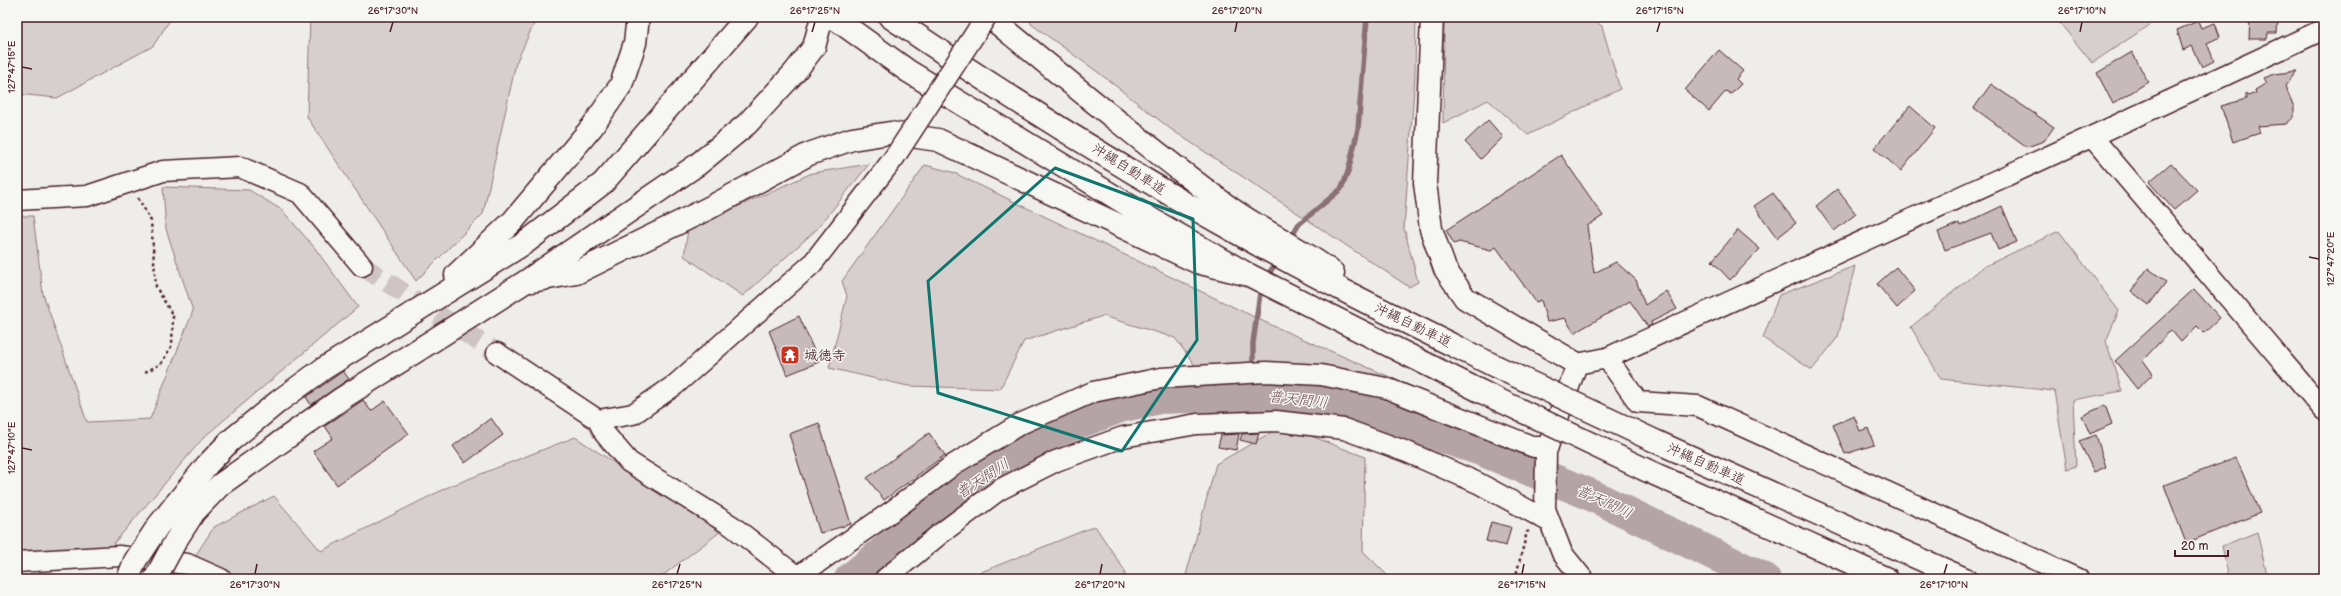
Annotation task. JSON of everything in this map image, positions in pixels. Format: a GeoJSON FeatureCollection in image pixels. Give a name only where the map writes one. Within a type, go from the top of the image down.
{"type":"FeatureCollection","features":[{"type":"Feature","properties":{"kind":"main road"},"geometry":{"type":"LineString","coordinates":[[420,309],[514,221],[592,128],[621,85],[634,43],[638,17]]}},
{"type":"Feature","properties":{"kind":"main road"},"geometry":{"type":"LineString","coordinates":[[128,579],[135,561],[158,526],[207,465],[230,440],[323,369],[525,243],[603,183],[747,17]]}},
{"type":"Feature","properties":{"kind":"main road"},"geometry":{"type":"LineString","coordinates":[[155,579],[176,540],[194,512],[220,485],[341,399],[525,282],[697,164],[747,124],[794,73],[814,47],[822,17]]}},
{"type":"Feature","properties":{"kind":"main road","name":"沖縄自動車道"},"geometry":{"type":"LineString","coordinates":[[833,17],[908,71],[1151,219],[1249,275],[1482,392],[1646,470],[1887,579]]}},
{"type":"Feature","properties":{"kind":"main road","name":"沖縄自動車道"},"geometry":{"type":"LineString","coordinates":[[890,17],[1149,182],[1249,240],[1376,307],[1495,366],[1657,442],[1965,579]]}},
{"type":"Feature","properties":{"kind":"main road"},"geometry":{"type":"LineString","coordinates":[[990,17],[1150,148],[1228,206],[1310,255],[1376,307]]}},
{"type":"Feature","properties":{"kind":"main road"},"geometry":{"type":"LineString","coordinates":[[1432,17],[1425,183],[1431,229],[1444,269],[1465,298],[1577,364]]}},
{"type":"Feature","properties":{"kind":"main road"},"geometry":{"type":"LineString","coordinates":[[525,282],[576,273],[709,208],[809,154],[852,139],[890,133],[938,140],[1197,262],[1249,275]]}},
{"type":"Feature","properties":{"kind":"street"},"geometry":{"type":"LineString","coordinates":[[598,420],[633,414],[674,385],[812,264],[894,158],[986,17]]}},
{"type":"Feature","properties":{"kind":"street"},"geometry":{"type":"LineString","coordinates":[[1583,579],[1562,552],[1547,516],[1547,449],[1577,364],[1607,358],[1888,228],[2093,138],[2324,29]]}},
{"type":"Feature","properties":{"kind":"street"},"geometry":{"type":"LineString","coordinates":[[2093,138],[2324,410]]}},
{"type":"Feature","properties":{"kind":"street"},"geometry":{"type":"LineString","coordinates":[[17,200],[87,196],[163,171],[240,167],[300,193],[362,266]]}},
{"type":"Feature","properties":{"kind":"street"},"geometry":{"type":"LineString","coordinates":[[497,353],[598,420],[605,434],[629,462],[732,526],[798,577],[895,509],[953,465],[1020,424],[1093,392],[1161,378],[1266,372],[1320,375],[1386,388],[1534,447],[1547,449]]}},
{"type":"Feature","properties":{"kind":"street"},"geometry":{"type":"LineString","coordinates":[[1607,358],[1638,402],[1698,406],[2078,579]]}},
{"type":"Feature","properties":{"kind":"street"},"geometry":{"type":"LineString","coordinates":[[885,579],[940,534],[999,490],[1056,461],[1122,437],[1197,424],[1276,421],[1344,429],[1407,452],[1478,483],[1547,516]]}},
{"type":"Feature","properties":{"kind":"street"},"geometry":{"type":"LineString","coordinates":[[17,562],[119,556],[187,564],[221,579]]}},
{"type":"Feature","properties":{"kind":"path"},"geometry":{"type":"LineString","coordinates":[[129,182],[151,221],[156,288],[173,316],[172,345],[161,364],[142,373]]}},
{"type":"Feature","properties":{"kind":"path"},"geometry":{"type":"LineString","coordinates":[[1515,579],[1527,532]]}},
{"type":"Feature","properties":{"kind":"highlighted area"},"geometry":{"type":"Polygon","coordinates":[[[1055,168],[1193,219],[1197,340],[1122,451],[938,393],[928,281],[1055,168]]]}},
{"type":"Feature","properties":{"kind":"shaded area"},"geometry":{"type":"Polygon","coordinates":[[[17,17],[172,17],[153,46],[57,98],[17,94],[17,17]]]}},
{"type":"Feature","properties":{"kind":"shaded area"},"geometry":{"type":"Polygon","coordinates":[[[310,17],[537,17],[516,63],[483,214],[416,281],[307,117],[310,17]]]}},
{"type":"Feature","properties":{"kind":"shaded area"},"geometry":{"type":"Polygon","coordinates":[[[1029,17],[1416,17],[1415,75],[1404,228],[1418,282],[1409,287],[1172,130],[1099,73],[1031,24],[1029,17]]]}},
{"type":"Feature","properties":{"kind":"shaded area"},"geometry":{"type":"Polygon","coordinates":[[[1444,17],[1588,17],[1602,26],[1620,89],[1528,135],[1488,100],[1443,123],[1444,17]]]}},
{"type":"Feature","properties":{"kind":"shaded area"},"geometry":{"type":"Polygon","coordinates":[[[2055,17],[2162,17],[2092,63],[2055,17]]]}},
{"type":"Feature","properties":{"kind":"shaded area"},"geometry":{"type":"Polygon","coordinates":[[[869,164],[817,229],[743,296],[684,256],[688,229],[812,173],[869,164]]]}},
{"type":"Feature","properties":{"kind":"shaded area"},"geometry":{"type":"Polygon","coordinates":[[[925,165],[952,172],[1269,324],[1449,403],[1436,420],[1325,386],[1207,382],[1175,338],[1103,316],[1024,341],[1000,389],[908,386],[829,368],[847,296],[842,281],[925,165]]]}},
{"type":"Feature","properties":{"kind":"shaded area"},"geometry":{"type":"Polygon","coordinates":[[[163,187],[249,190],[282,210],[314,247],[358,307],[204,437],[93,568],[17,572],[17,216],[33,216],[43,294],[87,422],[150,419],[193,311],[166,229],[163,187]]]}},
{"type":"Feature","properties":{"kind":"shaded area"},"geometry":{"type":"Polygon","coordinates":[[[2059,231],[2119,311],[2106,341],[2122,391],[2073,400],[2076,466],[2067,469],[2054,391],[1941,379],[1911,327],[1983,267],[2059,231]]]}},
{"type":"Feature","properties":{"kind":"shaded area"},"geometry":{"type":"Polygon","coordinates":[[[1855,266],[1838,337],[1812,370],[1763,338],[1779,295],[1855,266]]]}},
{"type":"Feature","properties":{"kind":"shaded area"},"geometry":{"type":"Polygon","coordinates":[[[1277,429],[1311,436],[1365,457],[1363,551],[1391,579],[1185,579],[1216,464],[1277,429]]]}},
{"type":"Feature","properties":{"kind":"shaded area"},"geometry":{"type":"Polygon","coordinates":[[[575,437],[720,532],[658,579],[190,579],[182,576],[214,527],[274,496],[321,551],[448,487],[575,437]]]}},
{"type":"Feature","properties":{"kind":"shaded area"},"geometry":{"type":"Polygon","coordinates":[[[1095,526],[1125,571],[1125,579],[964,579],[1095,526]]]}},
{"type":"Feature","properties":{"kind":"shaded area"},"geometry":{"type":"Polygon","coordinates":[[[2257,532],[2268,579],[2229,579],[2222,546],[2257,532]]]}},
{"type":"Feature","properties":{"kind":"building"},"geometry":{"type":"Polygon","coordinates":[[[2250,17],[2278,17],[2277,33],[2268,33],[2267,39],[2249,39],[2250,17]]]}},
{"type":"Feature","properties":{"kind":"building"},"geometry":{"type":"Polygon","coordinates":[[[2198,21],[2201,28],[2215,23],[2220,37],[2207,43],[2214,61],[2202,67],[2192,46],[2183,50],[2177,30],[2198,21]]]}},
{"type":"Feature","properties":{"kind":"building"},"geometry":{"type":"Polygon","coordinates":[[[1719,50],[1743,71],[1736,79],[1741,84],[1731,94],[1726,91],[1709,111],[1685,90],[1719,50]]]}},
{"type":"Feature","properties":{"kind":"building"},"geometry":{"type":"Polygon","coordinates":[[[2132,52],[2148,82],[2113,104],[2097,73],[2132,52]]]}},
{"type":"Feature","properties":{"kind":"building"},"geometry":{"type":"Polygon","coordinates":[[[2297,71],[2285,86],[2294,107],[2294,117],[2286,124],[2258,126],[2260,133],[2233,142],[2221,106],[2246,99],[2246,93],[2248,96],[2256,93],[2255,90],[2267,83],[2264,78],[2275,74],[2297,71]]]}},
{"type":"Feature","properties":{"kind":"building"},"geometry":{"type":"Polygon","coordinates":[[[1991,84],[2054,127],[2044,141],[2027,147],[1974,108],[1991,84]]]}},
{"type":"Feature","properties":{"kind":"building"},"geometry":{"type":"Polygon","coordinates":[[[1910,106],[1935,128],[1901,171],[1874,148],[1910,106]]]}},
{"type":"Feature","properties":{"kind":"building"},"geometry":{"type":"Polygon","coordinates":[[[1488,120],[1503,137],[1481,159],[1465,142],[1488,120]]]}},
{"type":"Feature","properties":{"kind":"building"},"geometry":{"type":"Polygon","coordinates":[[[1561,155],[1603,216],[1587,226],[1594,273],[1616,262],[1636,280],[1645,305],[1666,291],[1677,309],[1651,322],[1652,325],[1648,327],[1630,301],[1574,333],[1565,318],[1547,322],[1541,300],[1536,302],[1496,247],[1491,250],[1459,242],[1454,244],[1446,230],[1561,155]]]}},
{"type":"Feature","properties":{"kind":"building"},"geometry":{"type":"Polygon","coordinates":[[[2171,163],[2197,190],[2174,210],[2149,182],[2171,163]]]}},
{"type":"Feature","properties":{"kind":"building"},"geometry":{"type":"Polygon","coordinates":[[[1837,189],[1856,214],[1834,231],[1816,206],[1837,189]]]}},
{"type":"Feature","properties":{"kind":"building"},"geometry":{"type":"Polygon","coordinates":[[[1773,193],[1796,223],[1777,238],[1754,206],[1773,193]]]}},
{"type":"Feature","properties":{"kind":"building"},"geometry":{"type":"Polygon","coordinates":[[[2002,206],[2017,242],[1998,250],[1991,233],[1945,250],[1938,232],[1959,223],[1960,226],[2002,206]]]}},
{"type":"Feature","properties":{"kind":"building"},"geometry":{"type":"Polygon","coordinates":[[[1738,230],[1760,249],[1730,280],[1712,261],[1738,230]]]}},
{"type":"Feature","properties":{"kind":"building"},"geometry":{"type":"Polygon","coordinates":[[[1896,267],[1915,291],[1897,308],[1877,284],[1896,267]]]}},
{"type":"Feature","properties":{"kind":"building"},"geometry":{"type":"Polygon","coordinates":[[[2148,268],[2166,282],[2149,305],[2131,291],[2148,268]]]}},
{"type":"Feature","properties":{"kind":"building"},"geometry":{"type":"Polygon","coordinates":[[[2194,289],[2220,318],[2204,333],[2197,326],[2181,342],[2171,330],[2143,360],[2153,374],[2137,389],[2115,361],[2194,289]]]}},
{"type":"Feature","properties":{"kind":"building"},"geometry":{"type":"Polygon","coordinates":[[[799,316],[819,362],[787,375],[769,331],[799,316]]]}},
{"type":"Feature","properties":{"kind":"building"},"geometry":{"type":"Polygon","coordinates":[[[343,371],[349,379],[311,405],[306,397],[343,371]]]}},
{"type":"Feature","properties":{"kind":"building"},"geometry":{"type":"Polygon","coordinates":[[[363,400],[371,411],[385,401],[409,434],[337,485],[313,451],[333,438],[325,426],[363,400]]]}},
{"type":"Feature","properties":{"kind":"building"},"geometry":{"type":"Polygon","coordinates":[[[2105,405],[2112,424],[2090,434],[2082,416],[2105,405]]]}},
{"type":"Feature","properties":{"kind":"building"},"geometry":{"type":"Polygon","coordinates":[[[1854,416],[1860,431],[1868,428],[1874,445],[1845,454],[1833,425],[1854,416]]]}},
{"type":"Feature","properties":{"kind":"building"},"geometry":{"type":"Polygon","coordinates":[[[491,418],[503,435],[465,463],[453,446],[491,418]]]}},
{"type":"Feature","properties":{"kind":"building"},"geometry":{"type":"Polygon","coordinates":[[[819,423],[851,524],[820,533],[789,434],[819,423]]]}},
{"type":"Feature","properties":{"kind":"building"},"geometry":{"type":"Polygon","coordinates":[[[929,433],[945,455],[884,500],[867,478],[929,433]]]}},
{"type":"Feature","properties":{"kind":"building"},"geometry":{"type":"Polygon","coordinates":[[[1259,433],[1256,444],[1240,440],[1242,434],[1259,433]]]}},
{"type":"Feature","properties":{"kind":"building"},"geometry":{"type":"Polygon","coordinates":[[[1239,434],[1236,450],[1218,447],[1221,435],[1239,434]]]}},
{"type":"Feature","properties":{"kind":"building"},"geometry":{"type":"Polygon","coordinates":[[[2096,435],[2106,467],[2094,472],[2079,441],[2096,435]]]}},
{"type":"Feature","properties":{"kind":"building"},"geometry":{"type":"Polygon","coordinates":[[[2236,458],[2260,513],[2186,543],[2164,485],[2236,458]]]}},
{"type":"Feature","properties":{"kind":"building"},"geometry":{"type":"Polygon","coordinates":[[[1491,522],[1511,527],[1506,546],[1486,541],[1491,522]]]}},
{"type":"Feature","properties":{"kind":"waterway"},"geometry":{"type":"LineString","coordinates":[[1290,239],[1299,224],[1341,189],[1348,172],[1358,129],[1367,17]]}},
{"type":"Feature","properties":{"kind":"waterway"},"geometry":{"type":"LineString","coordinates":[[1266,279],[1277,260]]}},
{"type":"Feature","properties":{"kind":"waterway"},"geometry":{"type":"LineString","coordinates":[[1253,395],[1253,343],[1261,286]]}},
{"type":"Feature","properties":{"kind":"waterway","name":"普天間川"},"geometry":{"type":"LineString","coordinates":[[850,579],[929,514],[1057,431],[1120,407],[1160,398],[1253,395],[1323,402],[1368,412],[1478,449],[1589,494],[1765,579]]}},
{"type":"Feature","properties":{"kind":"tunnel"},"geometry":{"type":"LineString","coordinates":[[362,266],[497,353]]}},
{"type":"Feature","properties":{"kind":"place","name":"城徳寺"},"geometry":{"type":"Point","coordinates":[790,355]}}]}
